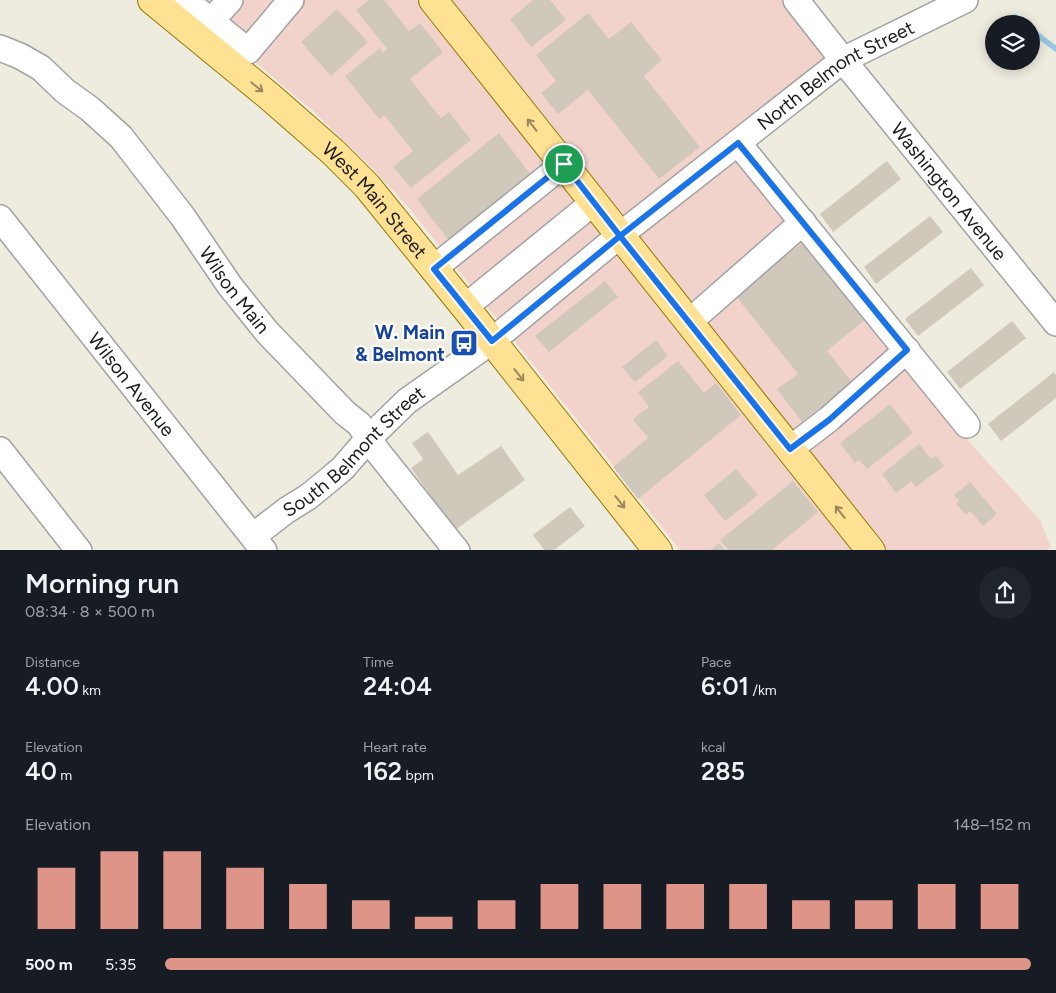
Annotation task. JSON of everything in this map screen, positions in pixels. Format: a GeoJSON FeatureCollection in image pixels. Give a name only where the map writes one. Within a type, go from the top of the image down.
{"type":"FeatureCollection","features":[{"type":"Feature","properties":{"kind":"main road","name":"West Main Street"},"geometry":{"type":"LineString","coordinates":[[152,0],[204,29],[241,59],[269,96],[333,152],[367,186],[658,550]]}},
{"type":"Feature","properties":{"kind":"main road"},"geometry":{"type":"LineString","coordinates":[[440,2],[620,236],[870,550]]}},
{"type":"Feature","properties":{"kind":"street"},"geometry":{"type":"LineString","coordinates":[[185,0],[204,29],[230,0]]}},
{"type":"Feature","properties":{"kind":"street"},"geometry":{"type":"LineString","coordinates":[[241,59],[291,0]]}},
{"type":"Feature","properties":{"kind":"street","name":"Washington Avenue"},"geometry":{"type":"LineString","coordinates":[[796,0],[842,60],[1056,323]]}},
{"type":"Feature","properties":{"kind":"street","name":"North Belmont Street"},"geometry":{"type":"LineString","coordinates":[[620,236],[842,60],[965,0]]}},
{"type":"Feature","properties":{"kind":"street","name":"Wilson Main"},"geometry":{"type":"LineString","coordinates":[[0,48],[20,56],[40,68],[121,137],[183,217],[230,286],[268,332],[358,424],[378,452],[457,550]]}},
{"type":"Feature","properties":{"kind":"street"},"geometry":{"type":"LineString","coordinates":[[738,143],[967,425]]}},
{"type":"Feature","properties":{"kind":"street"},"geometry":{"type":"LineString","coordinates":[[434,269],[564,164]]}},
{"type":"Feature","properties":{"kind":"street"},"geometry":{"type":"LineString","coordinates":[[465,307],[594,202]]}},
{"type":"Feature","properties":{"kind":"street","name":"Wilson Avenue"},"geometry":{"type":"LineString","coordinates":[[0,218],[258,543]]}},
{"type":"Feature","properties":{"kind":"street"},"geometry":{"type":"LineString","coordinates":[[689,322],[803,222]]}},
{"type":"Feature","properties":{"kind":"street","name":"South Belmont Street"},"geometry":{"type":"LineString","coordinates":[[258,543],[287,510],[308,497],[343,468],[369,438],[407,401],[492,341],[620,236]]}},
{"type":"Feature","properties":{"kind":"street"},"geometry":{"type":"LineString","coordinates":[[790,449],[829,420],[907,350]]}},
{"type":"Feature","properties":{"kind":"street"},"geometry":{"type":"LineString","coordinates":[[0,450],[79,550]]}},
{"type":"Feature","properties":{"kind":"shaded area"},"geometry":{"type":"Polygon","coordinates":[[[181,0],[785,0],[822,47],[825,58],[723,141],[946,416],[1040,520],[1051,547],[1047,550],[680,550],[410,209],[375,171],[312,110],[181,0]]]}},
{"type":"Feature","properties":{"kind":"building"},"geometry":{"type":"Polygon","coordinates":[[[369,0],[384,0],[409,31],[420,23],[443,52],[410,79],[441,118],[449,112],[471,140],[411,188],[393,167],[413,151],[384,115],[379,119],[345,76],[380,48],[383,53],[387,49],[356,10],[369,0]]]}},
{"type":"Feature","properties":{"kind":"building"},"geometry":{"type":"Polygon","coordinates":[[[533,0],[550,0],[566,20],[531,47],[510,19],[533,0]]]}},
{"type":"Feature","properties":{"kind":"building"},"geometry":{"type":"Polygon","coordinates":[[[337,9],[368,42],[331,76],[301,42],[337,9]]]}},
{"type":"Feature","properties":{"kind":"building"},"geometry":{"type":"Polygon","coordinates":[[[588,13],[609,39],[631,22],[662,60],[644,76],[700,147],[659,179],[588,90],[558,114],[541,93],[556,81],[536,55],[588,13]]]}},
{"type":"Feature","properties":{"kind":"building"},"geometry":{"type":"Polygon","coordinates":[[[499,133],[531,175],[449,241],[417,199],[499,133]]]}},
{"type":"Feature","properties":{"kind":"building"},"geometry":{"type":"Polygon","coordinates":[[[887,161],[901,179],[833,232],[820,214],[887,161]]]}},
{"type":"Feature","properties":{"kind":"building"},"geometry":{"type":"Polygon","coordinates":[[[930,216],[943,232],[876,284],[864,267],[930,216]]]}},
{"type":"Feature","properties":{"kind":"building"},"geometry":{"type":"Polygon","coordinates":[[[804,241],[866,319],[827,351],[852,382],[802,422],[777,389],[798,374],[735,295],[804,241]]]}},
{"type":"Feature","properties":{"kind":"building"},"geometry":{"type":"Polygon","coordinates":[[[971,268],[984,285],[918,336],[905,319],[971,268]]]}},
{"type":"Feature","properties":{"kind":"building"},"geometry":{"type":"Polygon","coordinates":[[[605,281],[618,297],[549,352],[535,336],[605,281]]]}},
{"type":"Feature","properties":{"kind":"building"},"geometry":{"type":"Polygon","coordinates":[[[1012,321],[1026,338],[960,389],[947,372],[1012,321]]]}},
{"type":"Feature","properties":{"kind":"building"},"geometry":{"type":"Polygon","coordinates":[[[656,340],[668,356],[635,382],[622,367],[656,340]]]}},
{"type":"Feature","properties":{"kind":"building"},"geometry":{"type":"Polygon","coordinates":[[[678,361],[704,393],[716,383],[741,415],[638,499],[613,467],[648,438],[633,419],[649,407],[638,392],[678,361]]]}},
{"type":"Feature","properties":{"kind":"building"},"geometry":{"type":"Polygon","coordinates":[[[1054,372],[1056,375],[1056,398],[1001,441],[988,424],[1054,372]]]}},
{"type":"Feature","properties":{"kind":"building"},"geometry":{"type":"Polygon","coordinates":[[[890,404],[913,433],[867,469],[859,460],[855,463],[840,443],[890,404]]]}},
{"type":"Feature","properties":{"kind":"building"},"geometry":{"type":"Polygon","coordinates":[[[428,432],[458,475],[501,446],[525,480],[455,530],[411,468],[423,459],[412,443],[428,432]]]}},
{"type":"Feature","properties":{"kind":"building"},"geometry":{"type":"Polygon","coordinates":[[[919,444],[931,459],[936,456],[944,466],[916,487],[911,481],[896,493],[882,474],[919,444]]]}},
{"type":"Feature","properties":{"kind":"building"},"geometry":{"type":"Polygon","coordinates":[[[736,469],[758,495],[725,521],[704,495],[736,469]]]}},
{"type":"Feature","properties":{"kind":"building"},"geometry":{"type":"Polygon","coordinates":[[[793,481],[818,512],[772,550],[728,550],[720,540],[793,481]]]}},
{"type":"Feature","properties":{"kind":"building"},"geometry":{"type":"Polygon","coordinates":[[[970,482],[997,514],[983,526],[970,511],[966,515],[956,504],[959,501],[954,495],[970,482]]]}},
{"type":"Feature","properties":{"kind":"building"},"geometry":{"type":"Polygon","coordinates":[[[570,507],[585,526],[554,550],[544,550],[533,535],[570,507]]]}},
{"type":"Feature","properties":{"kind":"building"},"geometry":{"type":"Polygon","coordinates":[[[719,543],[724,550],[710,550],[719,543]]]}},
{"type":"Feature","properties":{"kind":"waterway"},"geometry":{"type":"LineString","coordinates":[[1040,37],[1056,49]]}},
{"type":"Feature","properties":{"kind":"place","name":"W. Main & Belmont"},"geometry":{"type":"Point","coordinates":[464,343]}},
{"type":"Feature","properties":{"kind":"route"},"geometry":{"type":"LineString","coordinates":[[564,164],[434,269],[492,341],[620,236],[790,449],[829,420],[907,350],[738,143],[620,236],[564,164]]}}]}
